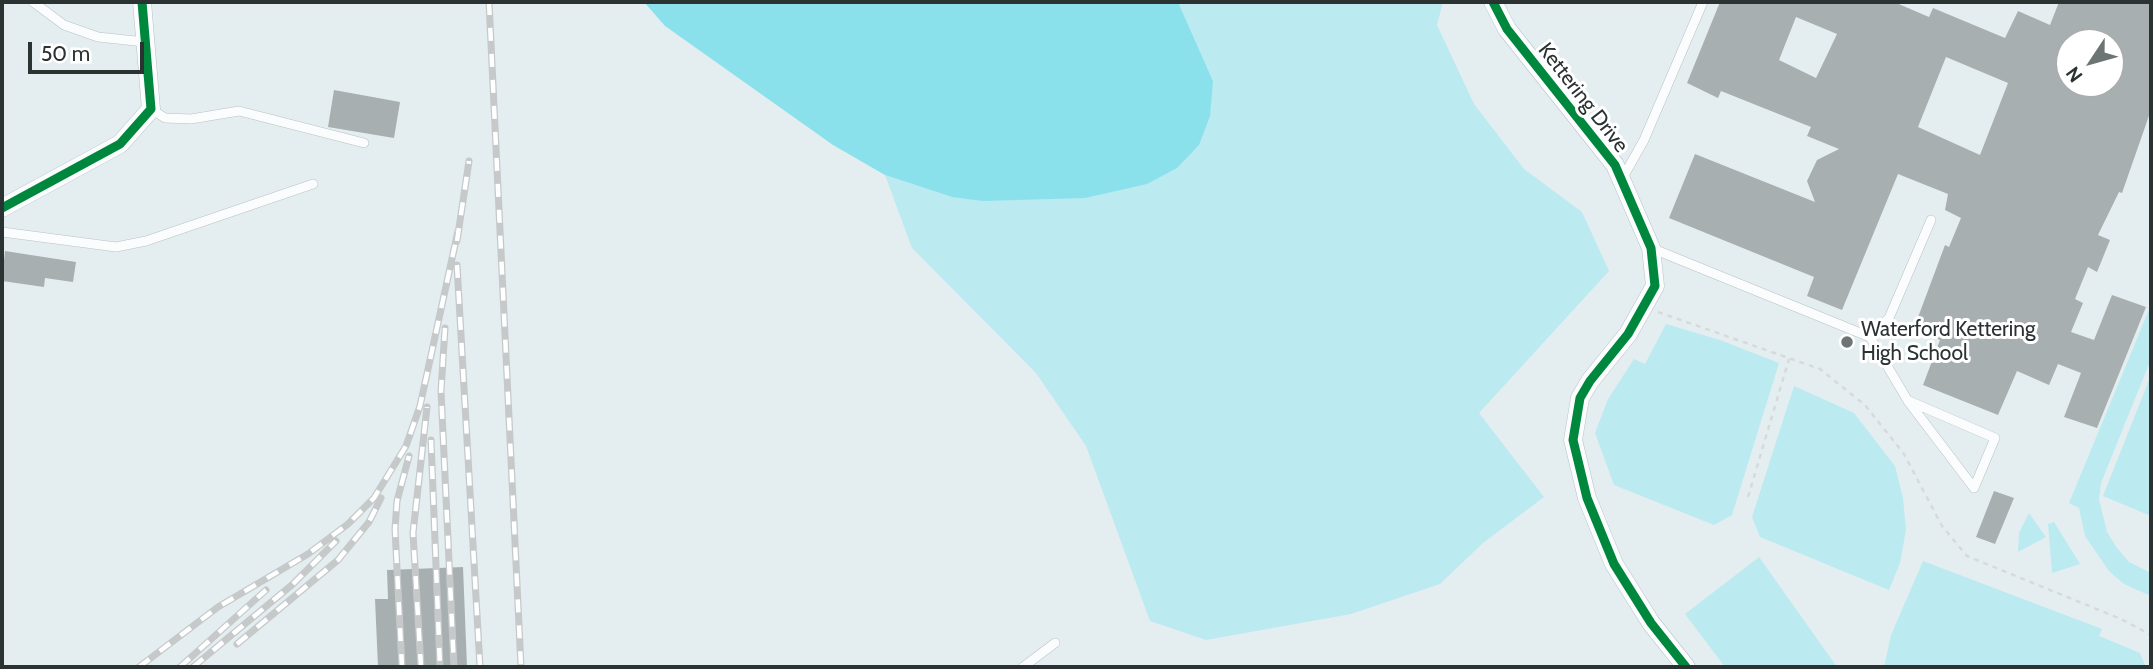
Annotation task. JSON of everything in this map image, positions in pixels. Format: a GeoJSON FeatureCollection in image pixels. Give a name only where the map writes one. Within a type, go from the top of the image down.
{"type":"FeatureCollection","features":[{"type":"Feature","properties":{"kind":"street"},"geometry":{"type":"LineString","coordinates":[[2,208],[120,144],[151,109],[142,2]]}},
{"type":"Feature","properties":{"kind":"street","name":"Kettering Drive"},"geometry":{"type":"LineString","coordinates":[[1493,2],[1507,29],[1615,165],[1651,248],[1655,286],[1645,307],[1580,398],[1574,416],[1573,440],[1587,498],[1614,564],[1651,623],[1686,667]]}},
{"type":"Feature","properties":{"kind":"lane"},"geometry":{"type":"LineString","coordinates":[[33,2],[64,25],[98,37],[145,42]]}},
{"type":"Feature","properties":{"kind":"lane"},"geometry":{"type":"LineString","coordinates":[[1622,178],[1644,139],[1703,2]]}},
{"type":"Feature","properties":{"kind":"lane"},"geometry":{"type":"LineString","coordinates":[[151,109],[165,118],[191,120],[239,111],[364,143]]}},
{"type":"Feature","properties":{"kind":"lane"},"geometry":{"type":"LineString","coordinates":[[2,232],[116,247],[146,241],[313,184]]}},
{"type":"Feature","properties":{"kind":"lane"},"geometry":{"type":"LineString","coordinates":[[1870,337],[1889,318],[1931,220]]}},
{"type":"Feature","properties":{"kind":"lane"},"geometry":{"type":"LineString","coordinates":[[1651,248],[1870,337],[1908,401],[1974,488],[1995,438],[1908,401]]}},
{"type":"Feature","properties":{"kind":"lane"},"geometry":{"type":"LineString","coordinates":[[1023,667],[1055,643]]}},
{"type":"Feature","properties":{"kind":"path"},"geometry":{"type":"LineString","coordinates":[[1645,307],[1820,369],[1865,405],[1904,454],[1942,526],[1967,555],[2121,619],[2151,635]]}},
{"type":"Feature","properties":{"kind":"path"},"geometry":{"type":"LineString","coordinates":[[1748,496],[1790,359]]}},
{"type":"Feature","properties":{"kind":"shaded area"},"geometry":{"type":"Polygon","coordinates":[[[1178,2],[1443,2],[1437,25],[1474,104],[1524,169],[1582,212],[1609,271],[1479,413],[1544,497],[1483,543],[1440,584],[1351,614],[1206,640],[1150,621],[1086,446],[1036,373],[912,248],[885,175],[952,197],[1213,81],[1178,2]]]}},
{"type":"Feature","properties":{"kind":"shaded area"},"geometry":{"type":"Polygon","coordinates":[[[2151,305],[2151,359],[2101,483],[2099,499],[2107,532],[2117,548],[2129,562],[2151,573],[2151,596],[2124,584],[2109,571],[2085,536],[2079,508],[2069,503],[2151,305]]]}},
{"type":"Feature","properties":{"kind":"shaded area"},"geometry":{"type":"Polygon","coordinates":[[[1666,324],[1720,340],[1779,363],[1732,515],[1714,525],[1614,485],[1595,433],[1608,399],[1634,359],[1645,364],[1666,324]]]}},
{"type":"Feature","properties":{"kind":"shaded area"},"geometry":{"type":"Polygon","coordinates":[[[2151,375],[2151,516],[2103,496],[2151,375]]]}},
{"type":"Feature","properties":{"kind":"shaded area"},"geometry":{"type":"Polygon","coordinates":[[[1794,386],[1854,413],[1895,466],[1903,498],[1906,530],[1900,563],[1889,590],[1760,537],[1752,517],[1794,386]]]}},
{"type":"Feature","properties":{"kind":"shaded area"},"geometry":{"type":"Polygon","coordinates":[[[2029,513],[2046,537],[2018,552],[2019,533],[2029,513]]]}},
{"type":"Feature","properties":{"kind":"shaded area"},"geometry":{"type":"Polygon","coordinates":[[[2054,522],[2080,564],[2052,573],[2048,524],[2054,522]]]}},
{"type":"Feature","properties":{"kind":"shaded area"},"geometry":{"type":"Polygon","coordinates":[[[1759,557],[1837,667],[1725,667],[1685,614],[1759,557]]]}},
{"type":"Feature","properties":{"kind":"shaded area"},"geometry":{"type":"Polygon","coordinates":[[[1923,561],[2102,629],[2099,636],[2140,653],[2146,667],[1884,667],[1891,635],[1923,561]]]}},
{"type":"Feature","properties":{"kind":"water"},"geometry":{"type":"Polygon","coordinates":[[[644,2],[1178,2],[1213,81],[1210,116],[1199,145],[1177,168],[1147,184],[1085,198],[983,201],[952,197],[885,175],[833,145],[665,26],[644,2]]]}},
{"type":"Feature","properties":{"kind":"building"},"geometry":{"type":"Polygon","coordinates":[[[1720,2],[1894,2],[1929,17],[1933,8],[2005,38],[2018,11],[2050,25],[2059,2],[2151,2],[2151,110],[2122,193],[2119,192],[2098,235],[2110,240],[2097,272],[2088,267],[2075,299],[2083,303],[2071,332],[2094,340],[2112,295],[2146,307],[2097,428],[2064,417],[2081,373],[2058,364],[2049,385],[2017,371],[1998,415],[1923,385],[1940,340],[1914,328],[1945,245],[1949,247],[1961,218],[1945,210],[1948,194],[1898,174],[1842,310],[1807,296],[1814,277],[1669,218],[1695,154],[1815,202],[1807,181],[1817,160],[1839,149],[1807,136],[1811,127],[1721,91],[1718,98],[1687,83],[1720,2]],[[1796,17],[1779,60],[1816,78],[1837,34],[1796,17]],[[1946,57],[1918,127],[1980,155],[2008,83],[1946,57]]]}},
{"type":"Feature","properties":{"kind":"building"},"geometry":{"type":"Polygon","coordinates":[[[334,90],[400,102],[394,138],[328,127],[334,90]]]}},
{"type":"Feature","properties":{"kind":"building"},"geometry":{"type":"Polygon","coordinates":[[[5,251],[76,262],[73,282],[45,278],[44,287],[2,281],[5,251]]]}},
{"type":"Feature","properties":{"kind":"building"},"geometry":{"type":"Polygon","coordinates":[[[1994,491],[2014,498],[1995,544],[1976,537],[1994,491]]]}},
{"type":"Feature","properties":{"kind":"building"},"geometry":{"type":"Polygon","coordinates":[[[463,567],[467,667],[378,667],[375,599],[388,599],[387,570],[463,567]]]}},
{"type":"Feature","properties":{"kind":"railway"},"geometry":{"type":"LineString","coordinates":[[489,2],[521,667]]}},
{"type":"Feature","properties":{"kind":"railway"},"geometry":{"type":"LineString","coordinates":[[457,241],[469,161]]}},
{"type":"Feature","properties":{"kind":"railway"},"geometry":{"type":"LineString","coordinates":[[139,667],[218,607],[308,554],[348,524],[374,498],[406,446],[420,406],[458,231]]}},
{"type":"Feature","properties":{"kind":"railway"},"geometry":{"type":"LineString","coordinates":[[457,265],[480,667]]}},
{"type":"Feature","properties":{"kind":"railway"},"geometry":{"type":"LineString","coordinates":[[445,328],[441,391],[454,667]]}},
{"type":"Feature","properties":{"kind":"railway"},"geometry":{"type":"LineString","coordinates":[[421,667],[413,533],[427,407]]}},
{"type":"Feature","properties":{"kind":"railway"},"geometry":{"type":"LineString","coordinates":[[431,440],[440,667]]}},
{"type":"Feature","properties":{"kind":"railway"},"geometry":{"type":"LineString","coordinates":[[402,667],[395,529],[397,501],[409,456]]}},
{"type":"Feature","properties":{"kind":"railway"},"geometry":{"type":"LineString","coordinates":[[237,644],[338,560],[369,522],[381,498]]}},
{"type":"Feature","properties":{"kind":"railway"},"geometry":{"type":"LineString","coordinates":[[193,667],[293,584],[336,541]]}},
{"type":"Feature","properties":{"kind":"railway"},"geometry":{"type":"LineString","coordinates":[[180,667],[266,590]]}},
{"type":"Feature","properties":{"kind":"cycle path"},"geometry":{"type":"LineString","coordinates":[[2,208],[120,144],[151,109],[142,2]]}},
{"type":"Feature","properties":{"kind":"cycle path"},"geometry":{"type":"LineString","coordinates":[[1493,2],[1507,29],[1615,165],[1651,248],[1655,286],[1628,334],[1590,381],[1580,398],[1573,440],[1587,498],[1614,564],[1651,623],[1686,667]]}},
{"type":"Feature","properties":{"kind":"place","name":"Waterford Kettering High School"},"geometry":{"type":"Point","coordinates":[1847,342]}}]}
